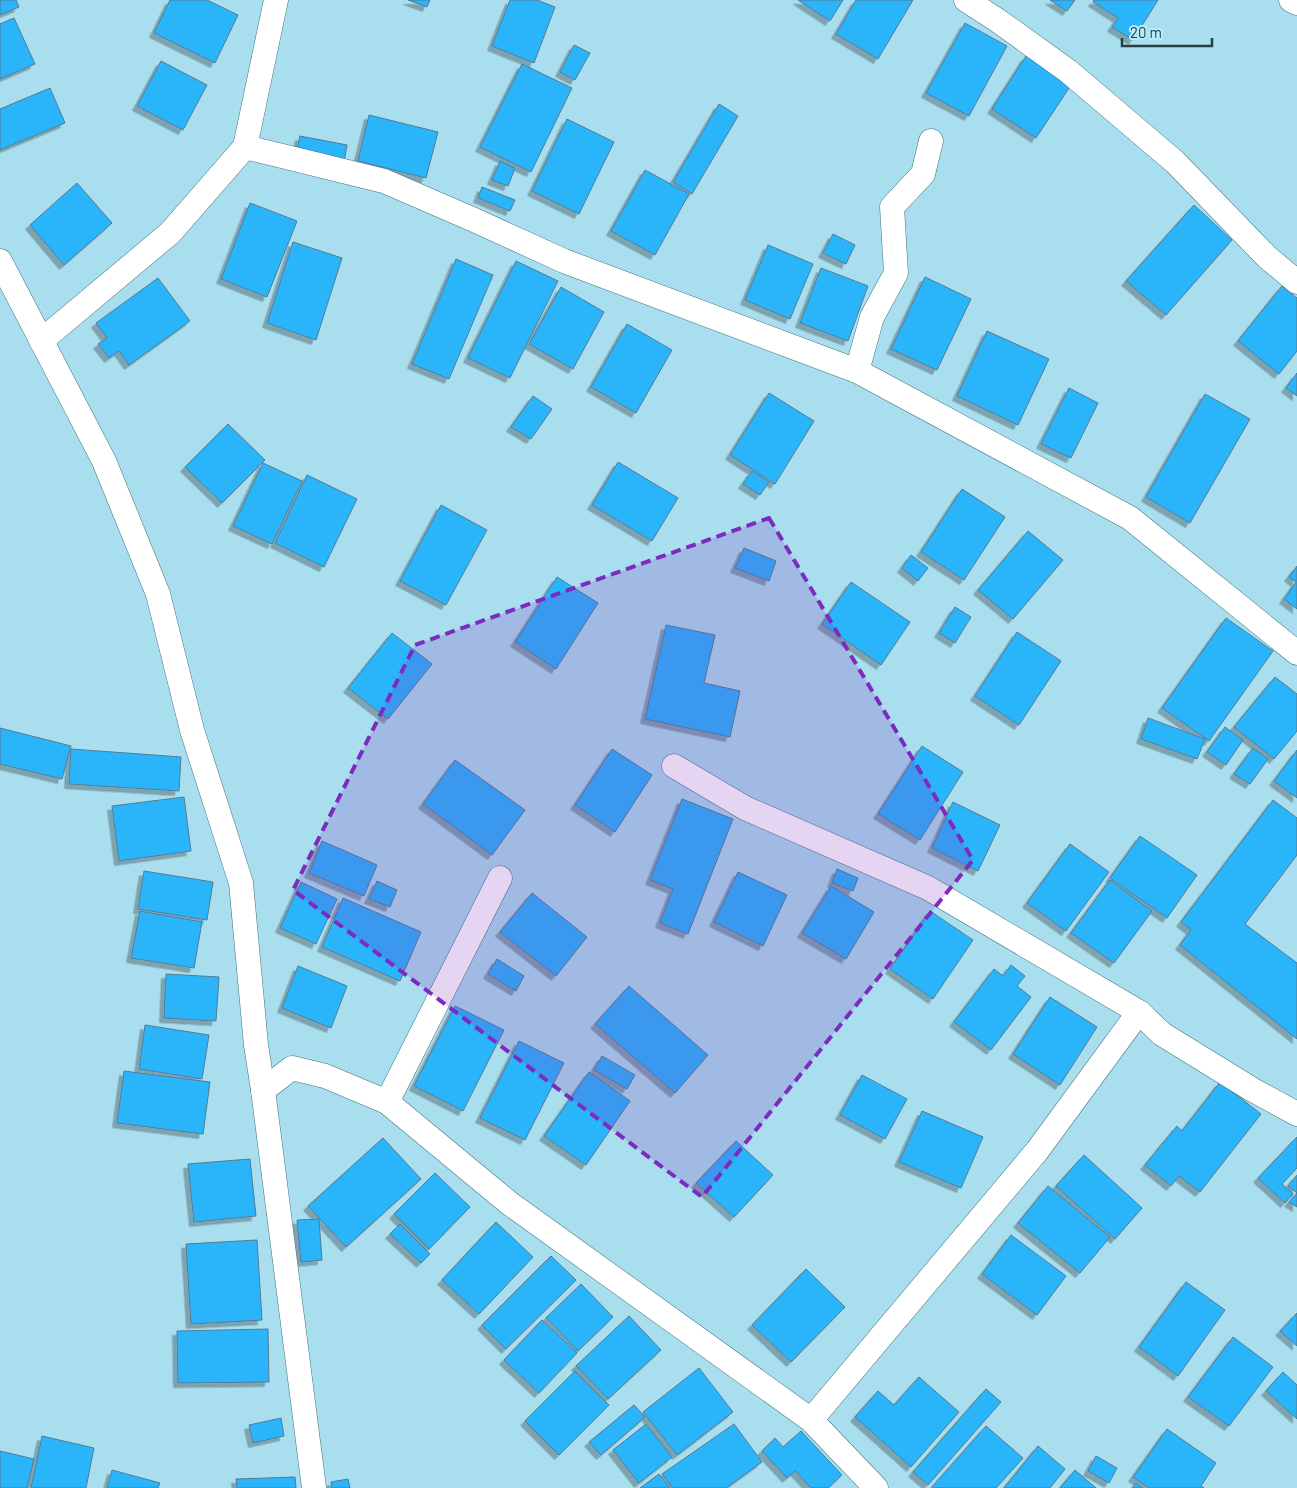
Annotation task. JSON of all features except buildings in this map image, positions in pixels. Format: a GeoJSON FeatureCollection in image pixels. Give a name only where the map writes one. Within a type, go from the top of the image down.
{"type":"FeatureCollection","features":[{"type":"Feature","properties":{"kind":"street"},"geometry":{"type":"LineString","coordinates":[[41,341],[170,232],[245,147],[276,0]]}},
{"type":"Feature","properties":{"kind":"street"},"geometry":{"type":"LineString","coordinates":[[966,0],[1068,71],[1137,129],[1175,162],[1267,257],[1297,282]]}},
{"type":"Feature","properties":{"kind":"street"},"geometry":{"type":"LineString","coordinates":[[1291,0],[1297,3]]}},
{"type":"Feature","properties":{"kind":"street"},"geometry":{"type":"LineString","coordinates":[[857,371],[872,316],[896,273],[892,207],[923,174],[931,141]]}},
{"type":"Feature","properties":{"kind":"street"},"geometry":{"type":"LineString","coordinates":[[245,147],[384,181],[472,218],[564,261],[857,371],[1130,518],[1297,653]]}},
{"type":"Feature","properties":{"kind":"street"},"geometry":{"type":"LineString","coordinates":[[0,261],[104,461],[158,594],[192,730],[241,883],[256,1045],[314,1488]]}},
{"type":"Feature","properties":{"kind":"street"},"geometry":{"type":"LineString","coordinates":[[674,766],[745,808],[928,888],[1139,1012],[1162,1034],[1253,1090],[1297,1114]]}},
{"type":"Feature","properties":{"kind":"street"},"geometry":{"type":"LineString","coordinates":[[387,1102],[500,878]]}},
{"type":"Feature","properties":{"kind":"street"},"geometry":{"type":"LineString","coordinates":[[811,1420],[1037,1151],[1139,1012]]}},
{"type":"Feature","properties":{"kind":"street"},"geometry":{"type":"LineString","coordinates":[[263,1090],[292,1068],[325,1076],[387,1102],[509,1203],[811,1420],[876,1488]]}},
{"type":"Feature","properties":{"kind":"highlighted area"},"geometry":{"type":"Polygon","coordinates":[[[769,518],[973,860],[702,1197],[293,890],[415,645],[769,518]]]}}]}
